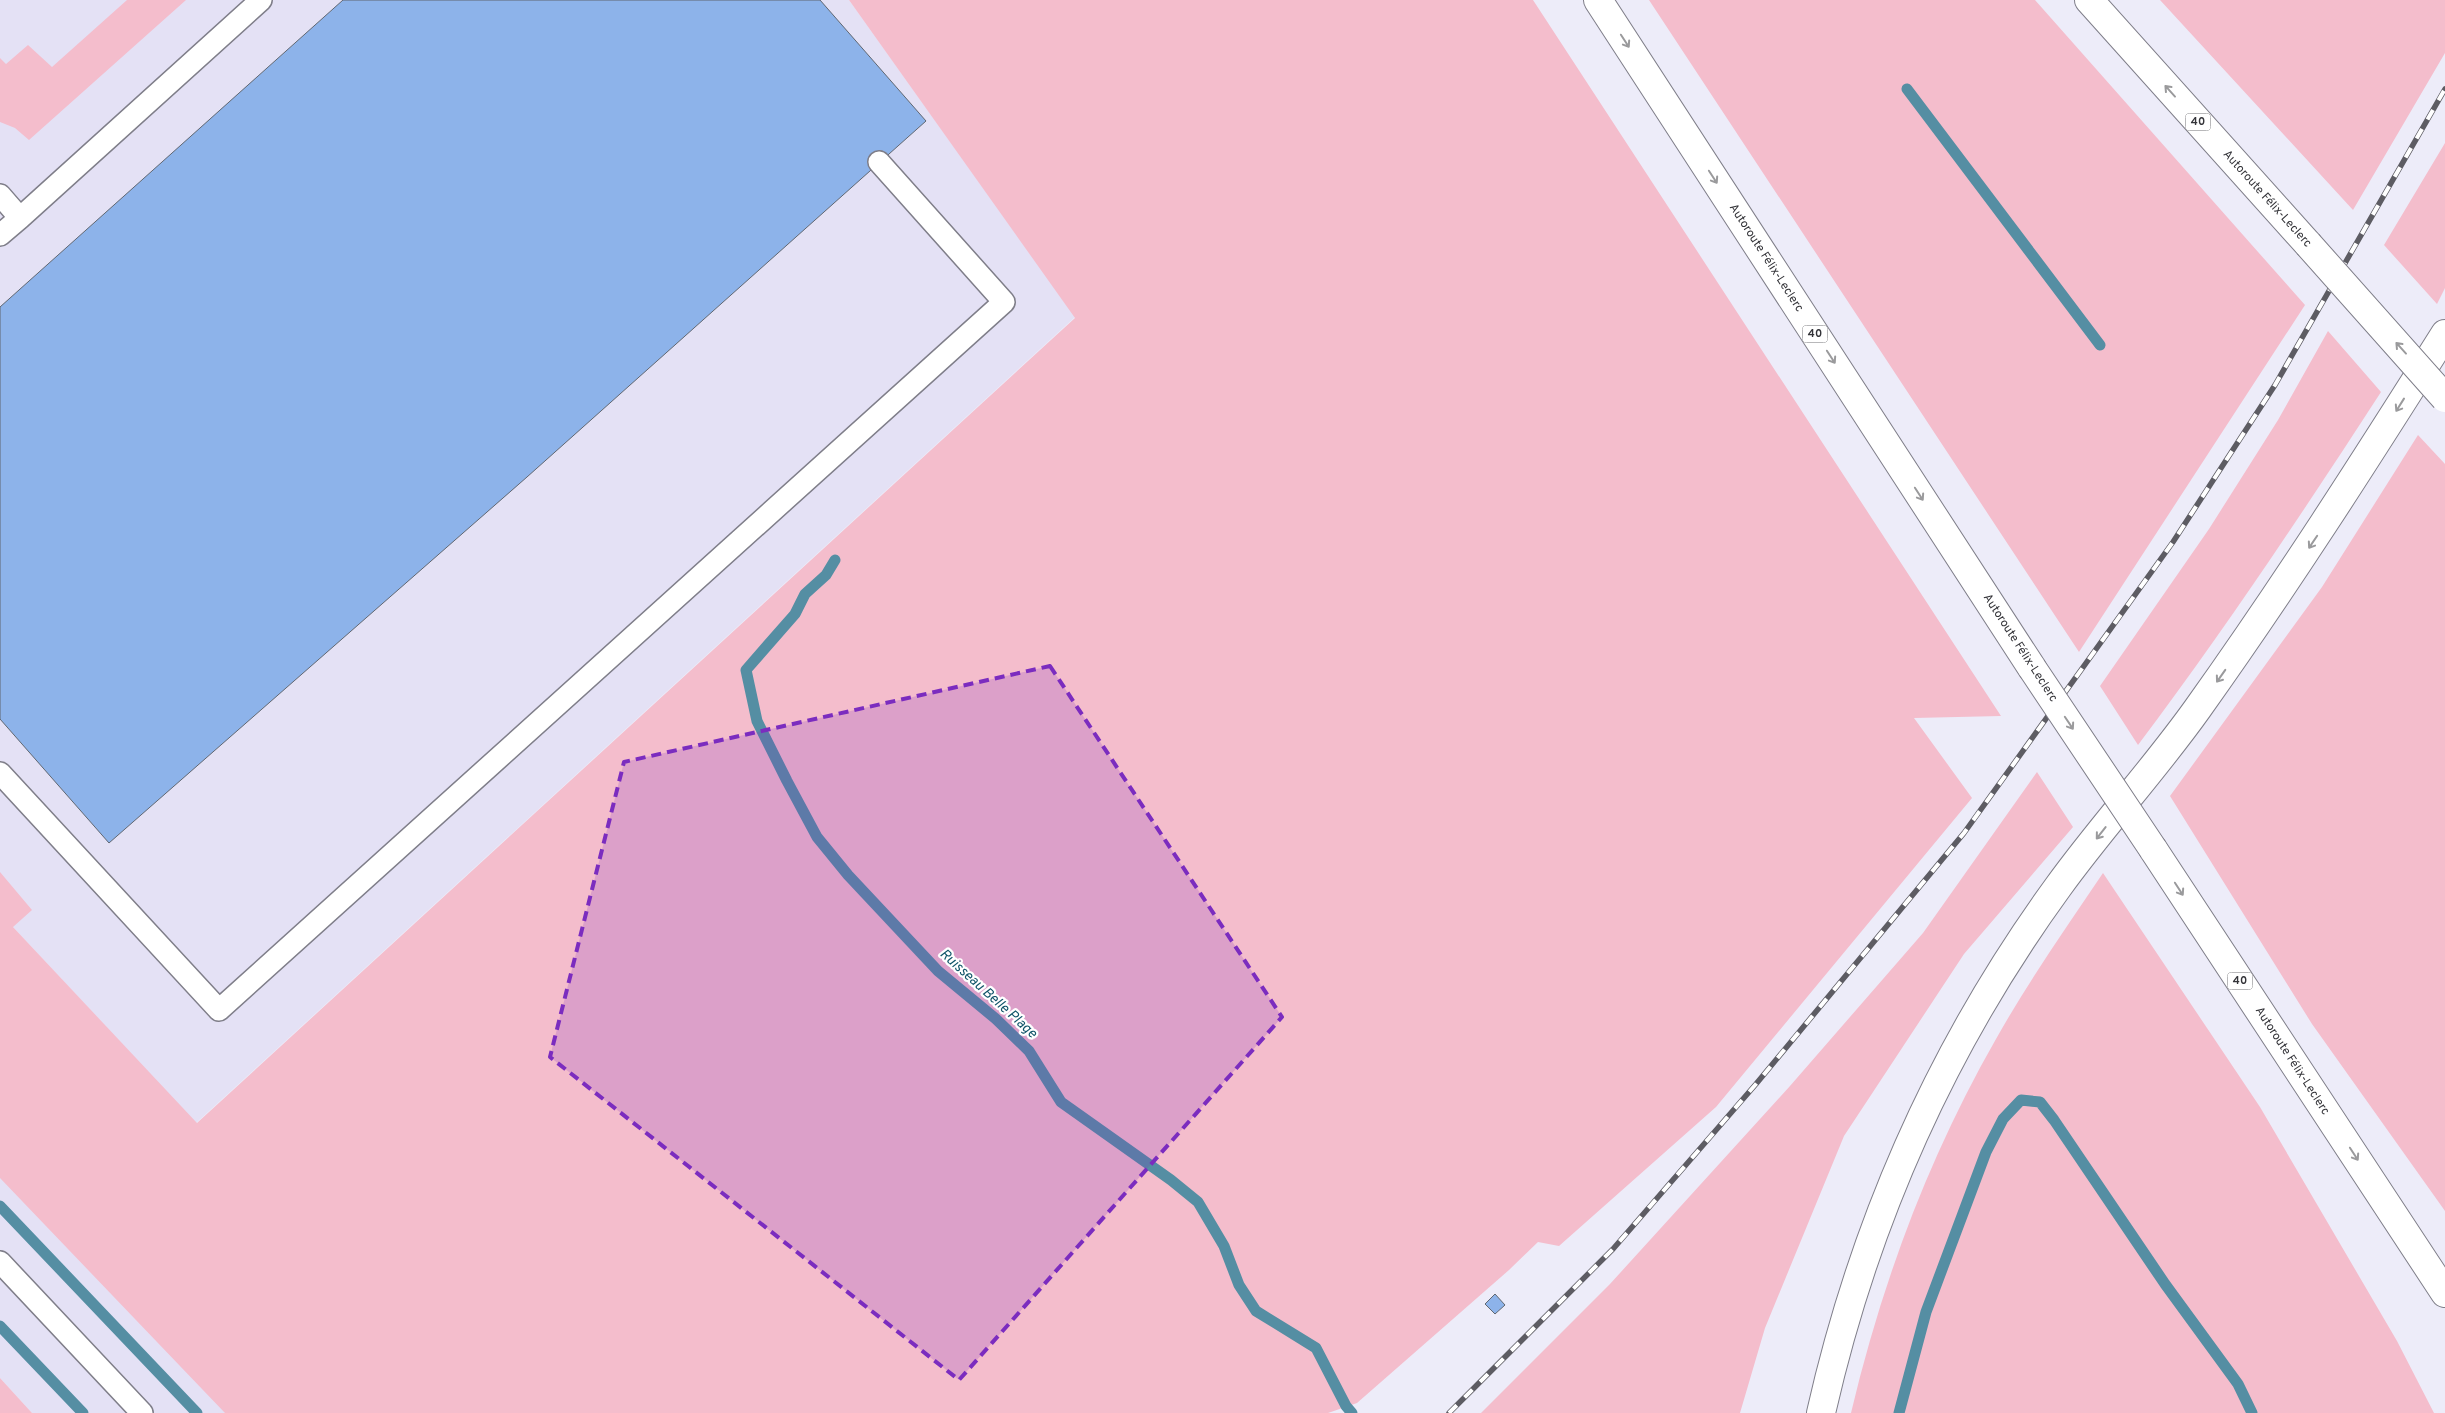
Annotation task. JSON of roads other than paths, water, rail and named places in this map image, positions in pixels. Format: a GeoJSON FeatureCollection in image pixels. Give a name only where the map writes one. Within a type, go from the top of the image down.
{"type":"FeatureCollection","features":[{"type":"Feature","properties":{"kind":"highway","name":"Autoroute Félix-Leclerc"},"geometry":{"type":"LineString","coordinates":[[1598,0],[2032,668],[2445,1293]]}},
{"type":"Feature","properties":{"kind":"highway","name":"Autoroute Félix-Leclerc"},"geometry":{"type":"LineString","coordinates":[[2089,0],[2445,398]]}},
{"type":"Feature","properties":{"kind":"highway"},"geometry":{"type":"LineString","coordinates":[[1821,1413],[1851,1297],[1874,1230],[1940,1077],[1970,1022],[2058,887],[2195,712],[2265,612],[2315,539],[2445,334]]}},
{"type":"Feature","properties":{"kind":"lane"},"geometry":{"type":"LineString","coordinates":[[0,235],[261,0]]}},
{"type":"Feature","properties":{"kind":"lane"},"geometry":{"type":"LineString","coordinates":[[0,773],[219,1010],[1004,302],[879,162]]}},
{"type":"Feature","properties":{"kind":"lane"},"geometry":{"type":"LineString","coordinates":[[0,195],[20,218]]}},
{"type":"Feature","properties":{"kind":"lane"},"geometry":{"type":"LineString","coordinates":[[0,1262],[142,1413]]}},
{"type":"Feature","properties":{"kind":"waterway"},"geometry":{"type":"LineString","coordinates":[[1907,89],[2100,345]]}},
{"type":"Feature","properties":{"kind":"waterway","name":"Ruisseau Belle Plage"},"geometry":{"type":"LineString","coordinates":[[835,560],[826,575],[805,594],[795,614],[746,670],[757,721],[817,837],[848,875],[938,971],[996,1019],[1029,1051],[1061,1102],[1171,1180],[1198,1202],[1224,1246],[1239,1285],[1256,1311],[1316,1348],[1346,1406],[1352,1413]]}},
{"type":"Feature","properties":{"kind":"waterway"},"geometry":{"type":"LineString","coordinates":[[1899,1413],[1926,1312],[1986,1152],[2003,1119],[2021,1100],[2040,1102],[2054,1120],[2165,1284],[2238,1384],[2252,1413]]}},
{"type":"Feature","properties":{"kind":"waterway"},"geometry":{"type":"LineString","coordinates":[[0,1206],[197,1413]]}},
{"type":"Feature","properties":{"kind":"waterway"},"geometry":{"type":"LineString","coordinates":[[0,1326],[83,1413]]}},
{"type":"Feature","properties":{"kind":"railway"},"geometry":{"type":"LineString","coordinates":[[1449,1413],[1613,1249],[1756,1084],[1964,833],[2173,542],[2275,385],[2445,89]]}}]}
